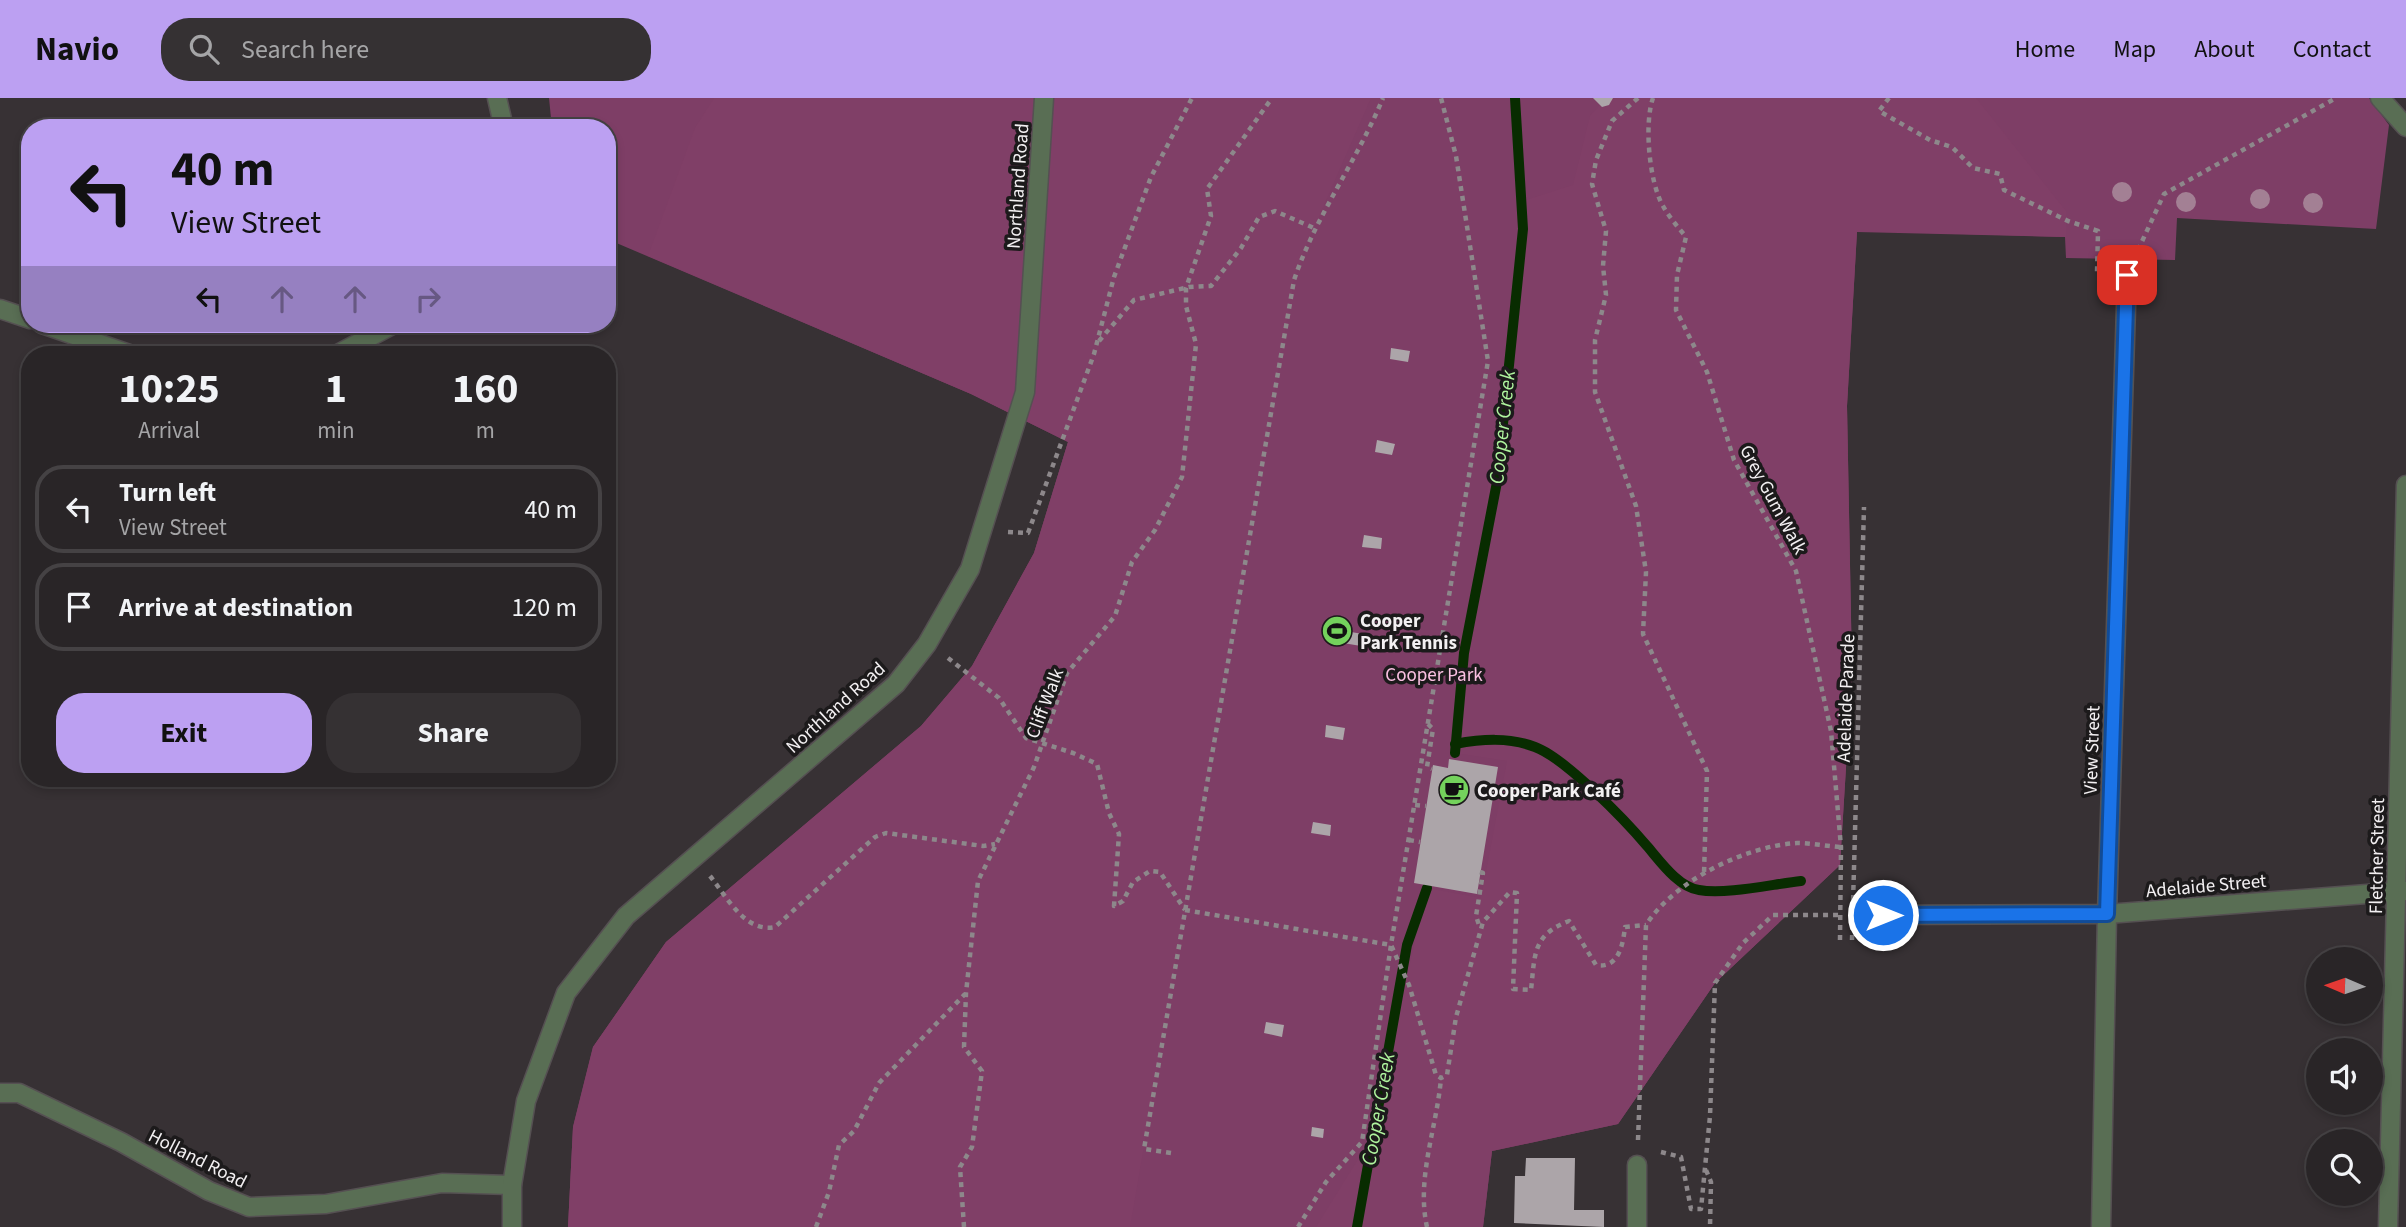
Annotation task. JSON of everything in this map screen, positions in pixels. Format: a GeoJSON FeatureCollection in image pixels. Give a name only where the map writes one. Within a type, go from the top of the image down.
{"type":"FeatureCollection","features":[{"type":"Feature","properties":{"kind":"street"},"geometry":{"type":"LineString","coordinates":[[497,98],[501,119]]}},
{"type":"Feature","properties":{"kind":"street","name":"Northland Road"},"geometry":{"type":"LineString","coordinates":[[512,1227],[512,1185],[526,1101],[566,993],[626,916],[896,684],[927,644],[970,569],[1025,392],[1044,98]]}},
{"type":"Feature","properties":{"kind":"street"},"geometry":{"type":"LineString","coordinates":[[2380,98],[2406,127]]}},
{"type":"Feature","properties":{"kind":"street","name":"View Street"},"geometry":{"type":"LineString","coordinates":[[2101,1227],[2107,914],[2127,275]]}},
{"type":"Feature","properties":{"kind":"street"},"geometry":{"type":"LineString","coordinates":[[0,309],[21,316]]}},
{"type":"Feature","properties":{"kind":"street"},"geometry":{"type":"LineString","coordinates":[[67,333],[106,346]]}},
{"type":"Feature","properties":{"kind":"street"},"geometry":{"type":"LineString","coordinates":[[353,346],[377,333]]}},
{"type":"Feature","properties":{"kind":"street","name":"Fletcher Street"},"geometry":{"type":"LineString","coordinates":[[2388,1227],[2402,891],[2406,485]]}},
{"type":"Feature","properties":{"kind":"street","name":"Adelaide Street"},"geometry":{"type":"LineString","coordinates":[[1883,915],[2107,914],[2402,891]]}},
{"type":"Feature","properties":{"kind":"street","name":"Holland Road"},"geometry":{"type":"LineString","coordinates":[[0,1093],[19,1093],[121,1142],[209,1191],[249,1207],[326,1204],[442,1184],[512,1185]]}},
{"type":"Feature","properties":{"kind":"street"},"geometry":{"type":"LineString","coordinates":[[1637,1165],[1637,1227]]}},
{"type":"Feature","properties":{"kind":"path"},"geometry":{"type":"LineString","coordinates":[[982,530],[1028,533],[1097,344],[1114,277],[1151,177],[1192,98]]}},
{"type":"Feature","properties":{"kind":"path","name":"Cliff Walk"},"geometry":{"type":"LineString","coordinates":[[964,1227],[960,1167],[972,1147],[982,1071],[964,1046],[965,993],[978,881],[1043,746],[1067,673],[1115,617],[1132,562],[1155,530],[1182,477],[1196,344],[1186,306],[1186,288],[1211,216],[1207,190],[1272,98]]}},
{"type":"Feature","properties":{"kind":"path"},"geometry":{"type":"LineString","coordinates":[[1171,1153],[1144,1149],[1294,280],[1314,228],[1383,98]]}},
{"type":"Feature","properties":{"kind":"path"},"geometry":{"type":"LineString","coordinates":[[1298,1227],[1326,1182],[1363,1142],[1391,946],[1488,361],[1456,156],[1441,98]]}},
{"type":"Feature","properties":{"kind":"path"},"geometry":{"type":"LineString","coordinates":[[1638,98],[1612,121],[1596,160],[1592,184],[1606,230],[1603,266],[1606,295],[1595,340],[1595,392],[1636,506],[1646,572],[1643,634],[1706,771],[1704,874]]}},
{"type":"Feature","properties":{"kind":"path","name":"Grey Gum Walk"},"geometry":{"type":"LineString","coordinates":[[1653,98],[1649,110],[1648,149],[1653,171],[1661,204],[1686,237],[1677,275],[1676,310],[1707,372],[1734,460],[1796,570],[1831,731],[1840,847],[1840,940]]}},
{"type":"Feature","properties":{"kind":"path"},"geometry":{"type":"LineString","coordinates":[[1889,98],[1880,111],[1930,140],[1952,147],[1973,167],[2000,174],[2004,190],[2068,221],[2098,231],[2096,273]]}},
{"type":"Feature","properties":{"kind":"path"},"geometry":{"type":"LineString","coordinates":[[2127,275],[2164,194],[2336,98]]}},
{"type":"Feature","properties":{"kind":"path"},"geometry":{"type":"LineString","coordinates":[[1097,344],[1134,300],[1186,288],[1211,286],[1230,264],[1259,217],[1275,211],[1314,228]]}},
{"type":"Feature","properties":{"kind":"path","name":"Adelaide Parade"},"geometry":{"type":"LineString","coordinates":[[1852,940],[1864,507]]}},
{"type":"Feature","properties":{"kind":"path"},"geometry":{"type":"LineString","coordinates":[[927,644],[961,666],[999,698],[1026,738],[1097,764],[1109,813],[1119,834],[1114,906],[1124,901],[1133,882],[1150,871],[1160,872],[1185,910],[1391,946]]}},
{"type":"Feature","properties":{"kind":"path"},"geometry":{"type":"LineString","coordinates":[[1428,724],[1433,729],[1427,768],[1432,769]]}},
{"type":"Feature","properties":{"kind":"path"},"geometry":{"type":"LineString","coordinates":[[1415,805],[1426,806]]}},
{"type":"Feature","properties":{"kind":"path"},"geometry":{"type":"LineString","coordinates":[[695,858],[751,925],[764,929],[775,927],[875,837],[886,833],[983,846],[996,844]]}},
{"type":"Feature","properties":{"kind":"path"},"geometry":{"type":"LineString","coordinates":[[1409,840],[1420,842]]}},
{"type":"Feature","properties":{"kind":"path"},"geometry":{"type":"LineString","coordinates":[[1637,1165],[1646,925],[1658,906],[1704,874],[1746,852],[1797,843],[1840,847]]}},
{"type":"Feature","properties":{"kind":"path"},"geometry":{"type":"LineString","coordinates":[[1480,872],[1483,873],[1476,916],[1481,929]]}},
{"type":"Feature","properties":{"kind":"path"},"geometry":{"type":"LineString","coordinates":[[1441,1078],[1447,1075],[1456,1017],[1483,922],[1510,892],[1517,893],[1513,989],[1531,990],[1537,944],[1554,926],[1569,920],[1596,965],[1603,966],[1609,965],[1623,950],[1625,926],[1646,925]]}},
{"type":"Feature","properties":{"kind":"path"},"geometry":{"type":"LineString","coordinates":[[1660,1152],[1681,1157],[1691,1209],[1701,1209],[1706,1169],[1712,1004],[1719,974],[1743,943],[1773,915],[1840,915]]}},
{"type":"Feature","properties":{"kind":"path"},"geometry":{"type":"LineString","coordinates":[[1391,946],[1409,985],[1436,1074],[1441,1078]]}},
{"type":"Feature","properties":{"kind":"path"},"geometry":{"type":"LineString","coordinates":[[816,1227],[829,1192],[839,1144],[854,1130],[879,1083],[965,993]]}},
{"type":"Feature","properties":{"kind":"path"},"geometry":{"type":"LineString","coordinates":[[1427,1227],[1423,1212],[1426,1166],[1438,1113],[1441,1078]]}},
{"type":"Feature","properties":{"kind":"path"},"geometry":{"type":"LineString","coordinates":[[1706,1169],[1712,1182],[1710,1227]]}},
{"type":"Feature","properties":{"kind":"path"},"geometry":{"type":"LineString","coordinates":[[1320,1179],[1326,1182]]}},
{"type":"Feature","properties":{"kind":"green space","name":"Cooper Park"},"geometry":{"type":"Polygon","coordinates":[[[549,98],[2369,98],[2389,125],[2376,229],[2177,218],[2175,260],[2066,258],[2065,237],[1857,231],[1847,406],[1852,670],[1840,865],[1715,983],[1618,1124],[1492,1151],[1483,1227],[568,1227],[573,1127],[593,1047],[666,942],[921,726],[972,666],[1034,553],[1068,442],[971,394],[616,243],[616,119],[551,119],[549,98]]]}},
{"type":"Feature","properties":{"kind":"shaded area"},"geometry":{"type":"Polygon","coordinates":[[[714,98],[1371,98],[1306,246],[1294,280],[1130,1227],[568,1227],[573,1127],[593,1047],[666,942],[921,726],[972,666],[1034,553],[1068,442],[971,394],[648,256],[695,128],[714,98]]]}},
{"type":"Feature","properties":{"kind":"shaded area"},"geometry":{"type":"Polygon","coordinates":[[[1606,98],[1976,98],[2066,211],[2066,237],[1857,232],[1847,406],[1852,670],[1840,865],[1715,983],[1618,1124],[1492,1151],[1483,1227],[1316,1227],[1370,1140],[1427,888],[1481,898],[1507,761],[1455,753],[1523,201],[1573,185],[1590,116],[1606,98]]]}},
{"type":"Feature","properties":{"kind":"building"},"geometry":{"type":"Polygon","coordinates":[[[1593,98],[1613,98],[1609,105],[1602,107],[1593,98]]]}},
{"type":"Feature","properties":{"kind":"building"},"geometry":{"type":"Polygon","coordinates":[[[1391,348],[1410,351],[1408,362],[1390,359],[1391,348]]]}},
{"type":"Feature","properties":{"kind":"building"},"geometry":{"type":"Polygon","coordinates":[[[1377,440],[1395,444],[1392,455],[1375,452],[1377,440]]]}},
{"type":"Feature","properties":{"kind":"building"},"geometry":{"type":"Polygon","coordinates":[[[1364,535],[1382,538],[1381,549],[1362,547],[1364,535]]]}},
{"type":"Feature","properties":{"kind":"building"},"geometry":{"type":"Polygon","coordinates":[[[1345,631],[1363,634],[1361,646],[1343,643],[1345,631]]]}},
{"type":"Feature","properties":{"kind":"building"},"geometry":{"type":"Polygon","coordinates":[[[1326,725],[1345,728],[1343,740],[1325,737],[1326,725]]]}},
{"type":"Feature","properties":{"kind":"building"},"geometry":{"type":"Polygon","coordinates":[[[1449,759],[1498,767],[1477,894],[1414,883],[1433,765],[1448,768],[1449,759]]]}},
{"type":"Feature","properties":{"kind":"building"},"geometry":{"type":"Polygon","coordinates":[[[1313,822],[1331,825],[1330,836],[1311,833],[1313,822]]]}},
{"type":"Feature","properties":{"kind":"building"},"geometry":{"type":"Polygon","coordinates":[[[1266,1022],[1284,1025],[1282,1037],[1264,1033],[1266,1022]]]}},
{"type":"Feature","properties":{"kind":"building"},"geometry":{"type":"Polygon","coordinates":[[[1312,1127],[1324,1129],[1323,1138],[1311,1136],[1312,1127]]]}},
{"type":"Feature","properties":{"kind":"building"},"geometry":{"type":"Polygon","coordinates":[[[1526,1158],[1575,1158],[1574,1210],[1604,1210],[1604,1227],[1514,1223],[1515,1176],[1525,1176],[1526,1158]]]}},
{"type":"Feature","properties":{"kind":"waterway","name":"Cooper Creek"},"geometry":{"type":"LineString","coordinates":[[1455,753],[1464,653],[1497,482],[1523,229],[1515,98]]}},
{"type":"Feature","properties":{"kind":"waterway"},"geometry":{"type":"LineString","coordinates":[[1455,744],[1505,740],[1548,753],[1594,791],[1670,872],[1691,888],[1722,891],[1801,881]]}},
{"type":"Feature","properties":{"kind":"waterway","name":"Cooper Creek"},"geometry":{"type":"LineString","coordinates":[[1357,1227],[1407,945],[1427,888]]}},
{"type":"Feature","properties":{"kind":"place","name":"Cooper Park Tennis"},"geometry":{"type":"Point","coordinates":[1337,631]}},
{"type":"Feature","properties":{"kind":"place","name":"Cooper Park Café"},"geometry":{"type":"Point","coordinates":[1454,790]}},
{"type":"Feature","properties":{"kind":"route"},"geometry":{"type":"LineString","coordinates":[[1883,915],[2107,914],[2127,275]]}}]}
